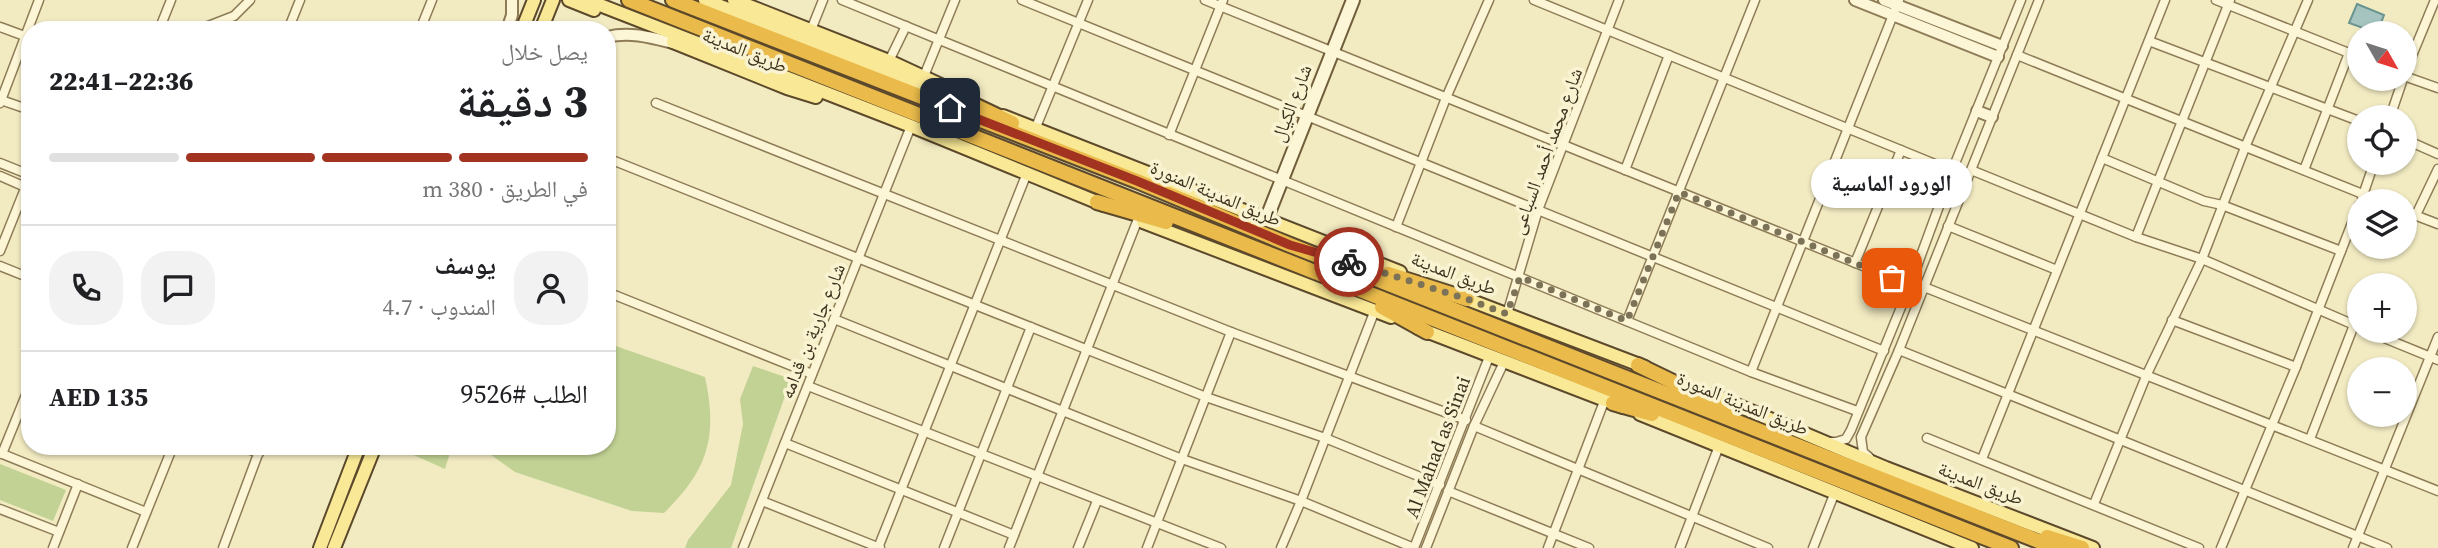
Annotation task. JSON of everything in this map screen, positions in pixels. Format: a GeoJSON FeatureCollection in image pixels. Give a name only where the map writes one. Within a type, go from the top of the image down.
{"type":"FeatureCollection","features":[{"type":"Feature","properties":{"kind":"highway","name":"طريق المدينة المنورة"},"geometry":{"type":"LineString","coordinates":[[629,0],[1737,439],[1955,539],[2011,548]]}},
{"type":"Feature","properties":{"kind":"highway","name":"طريق المدينة المنورة"},"geometry":{"type":"LineString","coordinates":[[673,0],[1137,181],[1290,245],[2056,548]]}},
{"type":"Feature","properties":{"kind":"highway"},"geometry":{"type":"LineString","coordinates":[[974,105],[1137,181]]}},
{"type":"Feature","properties":{"kind":"highway"},"geometry":{"type":"LineString","coordinates":[[1097,202],[1245,244]]}},
{"type":"Feature","properties":{"kind":"highway"},"geometry":{"type":"LineString","coordinates":[[1290,245],[1467,299]]}},
{"type":"Feature","properties":{"kind":"highway"},"geometry":{"type":"LineString","coordinates":[[1328,278],[1427,332]]}},
{"type":"Feature","properties":{"kind":"highway"},"geometry":{"type":"LineString","coordinates":[[1638,365],[1826,457]]}},
{"type":"Feature","properties":{"kind":"highway"},"geometry":{"type":"LineString","coordinates":[[1609,401],[1737,439]]}},
{"type":"Feature","properties":{"kind":"highway"},"geometry":{"type":"LineString","coordinates":[[1944,504],[2082,548]]}},
{"type":"Feature","properties":{"kind":"highway"},"geometry":{"type":"LineString","coordinates":[[1955,539],[2001,548]]}},
{"type":"Feature","properties":{"kind":"main road"},"geometry":{"type":"LineString","coordinates":[[526,21],[534,0]]}},
{"type":"Feature","properties":{"kind":"main road"},"geometry":{"type":"LineString","coordinates":[[545,21],[553,0]]}},
{"type":"Feature","properties":{"kind":"main road","name":"طريق المدينة"},"geometry":{"type":"LineString","coordinates":[[569,0],[787,88],[911,126]]}},
{"type":"Feature","properties":{"kind":"main road","name":"طريق المدينة"},"geometry":{"type":"LineString","coordinates":[[587,0],[800,82],[1489,357],[1609,401],[1972,548]]}},
{"type":"Feature","properties":{"kind":"main road","name":"طريق المدينة"},"geometry":{"type":"LineString","coordinates":[[705,0],[889,61],[996,113]]}},
{"type":"Feature","properties":{"kind":"main road","name":"طريق المدينة"},"geometry":{"type":"LineString","coordinates":[[734,0],[974,105],[1036,127],[1638,365],[1886,468],[2093,548]]}},
{"type":"Feature","properties":{"kind":"main road","name":"شارع الكيال"},"geometry":{"type":"LineString","coordinates":[[1266,220],[1353,0]]}},
{"type":"Feature","properties":{"kind":"main road"},"geometry":{"type":"LineString","coordinates":[[320,548],[356,455]]}},
{"type":"Feature","properties":{"kind":"main road"},"geometry":{"type":"LineString","coordinates":[[334,548],[371,455]]}},
{"type":"Feature","properties":{"kind":"street"},"geometry":{"type":"LineString","coordinates":[[32,21],[38,0]]}},
{"type":"Feature","properties":{"kind":"street"},"geometry":{"type":"LineString","coordinates":[[163,21],[171,0]]}},
{"type":"Feature","properties":{"kind":"street"},"geometry":{"type":"LineString","coordinates":[[221,21],[234,16],[250,0]]}},
{"type":"Feature","properties":{"kind":"street"},"geometry":{"type":"LineString","coordinates":[[292,21],[300,0]]}},
{"type":"Feature","properties":{"kind":"street"},"geometry":{"type":"LineString","coordinates":[[424,21],[432,0]]}},
{"type":"Feature","properties":{"kind":"street"},"geometry":{"type":"LineString","coordinates":[[510,21],[512,0]]}},
{"type":"Feature","properties":{"kind":"street"},"geometry":{"type":"LineString","coordinates":[[812,36],[823,0]]}},
{"type":"Feature","properties":{"kind":"street"},"geometry":{"type":"LineString","coordinates":[[842,0],[1751,372],[1857,411]]}},
{"type":"Feature","properties":{"kind":"street"},"geometry":{"type":"LineString","coordinates":[[924,76],[955,0]]}},
{"type":"Feature","properties":{"kind":"street"},"geometry":{"type":"LineString","coordinates":[[1022,0],[1884,351]]}},
{"type":"Feature","properties":{"kind":"street"},"geometry":{"type":"LineString","coordinates":[[1036,127],[1088,0]]}},
{"type":"Feature","properties":{"kind":"street"},"geometry":{"type":"LineString","coordinates":[[1205,0],[1222,3],[1446,98],[1910,285]]}},
{"type":"Feature","properties":{"kind":"street"},"geometry":{"type":"LineString","coordinates":[[1396,227],[1446,98],[1489,0]]}},
{"type":"Feature","properties":{"kind":"street"},"geometry":{"type":"LineString","coordinates":[[1534,0],[1952,171]]}},
{"type":"Feature","properties":{"kind":"street","name":"شارع محمد أحمد السباعى"},"geometry":{"type":"LineString","coordinates":[[1507,314],[1538,210],[1619,0]]}},
{"type":"Feature","properties":{"kind":"street"},"geometry":{"type":"LineString","coordinates":[[1627,321],[1755,0]]}},
{"type":"Feature","properties":{"kind":"street"},"geometry":{"type":"LineString","coordinates":[[1855,0],[1896,7]]}},
{"type":"Feature","properties":{"kind":"street"},"geometry":{"type":"LineString","coordinates":[[1884,0],[1928,23],[2000,52]]}},
{"type":"Feature","properties":{"kind":"street"},"geometry":{"type":"LineString","coordinates":[[1819,441],[1836,443],[1846,439],[1884,351],[1952,171],[2021,0]]}},
{"type":"Feature","properties":{"kind":"street"},"geometry":{"type":"LineString","coordinates":[[1886,468],[1863,452],[1861,437],[1899,351],[2039,0]]}},
{"type":"Feature","properties":{"kind":"street"},"geometry":{"type":"LineString","coordinates":[[1982,459],[2165,0]]}},
{"type":"Feature","properties":{"kind":"street"},"geometry":{"type":"LineString","coordinates":[[2216,0],[2347,52]]}},
{"type":"Feature","properties":{"kind":"street"},"geometry":{"type":"LineString","coordinates":[[2094,504],[2147,374],[2202,259],[2246,145],[2308,0]]}},
{"type":"Feature","properties":{"kind":"street"},"geometry":{"type":"LineString","coordinates":[[2417,45],[2435,0]]}},
{"type":"Feature","properties":{"kind":"street"},"geometry":{"type":"LineString","coordinates":[[1169,135],[1222,3]]}},
{"type":"Feature","properties":{"kind":"street"},"geometry":{"type":"LineString","coordinates":[[2136,237],[2229,3]]}},
{"type":"Feature","properties":{"kind":"street"},"geometry":{"type":"LineString","coordinates":[[1751,372],[1896,7]]}},
{"type":"Feature","properties":{"kind":"street"},"geometry":{"type":"LineString","coordinates":[[889,61],[905,25]]}},
{"type":"Feature","properties":{"kind":"street"},"geometry":{"type":"LineString","coordinates":[[0,27],[21,34]]}},
{"type":"Feature","properties":{"kind":"street"},"geometry":{"type":"LineString","coordinates":[[616,34],[621,33],[677,44]]}},
{"type":"Feature","properties":{"kind":"street"},"geometry":{"type":"LineString","coordinates":[[2149,41],[2347,116]]}},
{"type":"Feature","properties":{"kind":"street"},"geometry":{"type":"LineString","coordinates":[[21,54],[1,101],[21,107]]}},
{"type":"Feature","properties":{"kind":"street"},"geometry":{"type":"LineString","coordinates":[[1625,170],[1669,55]]}},
{"type":"Feature","properties":{"kind":"street"},"geometry":{"type":"LineString","coordinates":[[2017,55],[2246,145],[2304,170],[2347,193]]}},
{"type":"Feature","properties":{"kind":"street"},"geometry":{"type":"LineString","coordinates":[[2304,170],[2347,58]]}},
{"type":"Feature","properties":{"kind":"street"},"geometry":{"type":"LineString","coordinates":[[2417,81],[2438,88]]}},
{"type":"Feature","properties":{"kind":"street"},"geometry":{"type":"LineString","coordinates":[[656,103],[1231,332],[1466,420]]}},
{"type":"Feature","properties":{"kind":"street"},"geometry":{"type":"LineString","coordinates":[[1977,111],[1992,117]]}},
{"type":"Feature","properties":{"kind":"street","name":"شارع جارية بن قدامه"},"geometry":{"type":"LineString","coordinates":[[743,548],[911,126]]}},
{"type":"Feature","properties":{"kind":"street"},"geometry":{"type":"LineString","coordinates":[[2417,144],[2438,153]]}},
{"type":"Feature","properties":{"kind":"street"},"geometry":{"type":"LineString","coordinates":[[1855,264],[1901,150]]}},
{"type":"Feature","properties":{"kind":"street"},"geometry":{"type":"LineString","coordinates":[[2102,158],[2204,201],[2222,205],[2341,251]]}},
{"type":"Feature","properties":{"kind":"street"},"geometry":{"type":"LineString","coordinates":[[616,162],[1206,397],[1325,438],[1440,485]]}},
{"type":"Feature","properties":{"kind":"street"},"geometry":{"type":"LineString","coordinates":[[0,163],[21,171]]}},
{"type":"Feature","properties":{"kind":"street"},"geometry":{"type":"LineString","coordinates":[[2417,213],[2438,169]]}},
{"type":"Feature","properties":{"kind":"street"},"geometry":{"type":"LineString","coordinates":[[1971,170],[2136,237],[2202,259],[2347,322]]}},
{"type":"Feature","properties":{"kind":"street"},"geometry":{"type":"LineString","coordinates":[[762,501],[879,548],[1027,173]]}},
{"type":"Feature","properties":{"kind":"street"},"geometry":{"type":"LineString","coordinates":[[0,176],[21,185]]}},
{"type":"Feature","properties":{"kind":"street"},"geometry":{"type":"LineString","coordinates":[[0,251],[21,204]]}},
{"type":"Feature","properties":{"kind":"street"},"geometry":{"type":"LineString","coordinates":[[2417,215],[2438,224]]}},
{"type":"Feature","properties":{"kind":"street"},"geometry":{"type":"LineString","coordinates":[[1009,548],[1138,219]]}},
{"type":"Feature","properties":{"kind":"street"},"geometry":{"type":"LineString","coordinates":[[1948,226],[2057,270]]}},
{"type":"Feature","properties":{"kind":"street"},"geometry":{"type":"LineString","coordinates":[[2221,548],[2297,367],[2347,236]]}},
{"type":"Feature","properties":{"kind":"street"},"geometry":{"type":"LineString","coordinates":[[0,267],[21,275]]}},
{"type":"Feature","properties":{"kind":"street"},"geometry":{"type":"LineString","coordinates":[[1924,287],[2438,491]]}},
{"type":"Feature","properties":{"kind":"street"},"geometry":{"type":"LineString","coordinates":[[616,296],[813,374]]}},
{"type":"Feature","properties":{"kind":"street"},"geometry":{"type":"LineString","coordinates":[[1280,548],[1301,501],[1374,310]]}},
{"type":"Feature","properties":{"kind":"street"},"geometry":{"type":"LineString","coordinates":[[834,319],[1182,459],[1301,501],[1414,548]]}},
{"type":"Feature","properties":{"kind":"street"},"geometry":{"type":"LineString","coordinates":[[2172,320],[2297,367]]}},
{"type":"Feature","properties":{"kind":"street"},"geometry":{"type":"LineString","coordinates":[[944,548],[1031,327]]}},
{"type":"Feature","properties":{"kind":"street"},"geometry":{"type":"LineString","coordinates":[[1147,548],[1231,332]]}},
{"type":"Feature","properties":{"kind":"street"},"geometry":{"type":"LineString","coordinates":[[2353,548],[2383,471],[2434,358],[2438,337]]}},
{"type":"Feature","properties":{"kind":"street"},"geometry":{"type":"LineString","coordinates":[[2310,439],[2349,343]]}},
{"type":"Feature","properties":{"kind":"street"},"geometry":{"type":"LineString","coordinates":[[2397,343],[2434,358]]}},
{"type":"Feature","properties":{"kind":"street"},"geometry":{"type":"LineString","coordinates":[[1899,351],[2388,548]]}},
{"type":"Feature","properties":{"kind":"street","name":"Al Mahad as Sinai"},"geometry":{"type":"LineString","coordinates":[[1414,548],[1489,357]]}},
{"type":"Feature","properties":{"kind":"street","name":"Al Mahad as Sinai"},"geometry":{"type":"LineString","coordinates":[[1426,548],[1474,426],[1504,362]]}},
{"type":"Feature","properties":{"kind":"street"},"geometry":{"type":"LineString","coordinates":[[808,386],[1222,548]]}},
{"type":"Feature","properties":{"kind":"street"},"geometry":{"type":"LineString","coordinates":[[1548,548],[1578,469],[1609,401]]}},
{"type":"Feature","properties":{"kind":"street"},"geometry":{"type":"LineString","coordinates":[[21,406],[1,453],[146,512]]}},
{"type":"Feature","properties":{"kind":"street"},"geometry":{"type":"LineString","coordinates":[[1853,423],[1865,427]]}},
{"type":"Feature","properties":{"kind":"street"},"geometry":{"type":"LineString","coordinates":[[1474,426],[1768,548]]}},
{"type":"Feature","properties":{"kind":"street"},"geometry":{"type":"LineString","coordinates":[[1927,438],[2199,548]]}},
{"type":"Feature","properties":{"kind":"street"},"geometry":{"type":"LineString","coordinates":[[785,443],[1014,535]]}},
{"type":"Feature","properties":{"kind":"street"},"geometry":{"type":"LineString","coordinates":[[1680,548],[1720,446]]}},
{"type":"Feature","properties":{"kind":"street"},"geometry":{"type":"LineString","coordinates":[[132,548],[169,455]]}},
{"type":"Feature","properties":{"kind":"street"},"geometry":{"type":"LineString","coordinates":[[223,548],[258,455]]}},
{"type":"Feature","properties":{"kind":"street"},"geometry":{"type":"LineString","coordinates":[[53,548],[78,484]]}},
{"type":"Feature","properties":{"kind":"street"},"geometry":{"type":"LineString","coordinates":[[1448,491],[1589,548]]}},
{"type":"Feature","properties":{"kind":"street"},"geometry":{"type":"LineString","coordinates":[[1813,548],[1835,492]]}},
{"type":"Feature","properties":{"kind":"street"},"geometry":{"type":"LineString","coordinates":[[1078,548],[1097,500]]}},
{"type":"Feature","properties":{"kind":"street"},"geometry":{"type":"LineString","coordinates":[[0,509],[59,533]]}},
{"type":"Feature","properties":{"kind":"green space"},"geometry":{"type":"Polygon","coordinates":[[[616,346],[705,377],[710,418],[706,451],[691,482],[664,513],[632,511],[515,472],[491,455],[616,455],[616,346]]]}},
{"type":"Feature","properties":{"kind":"green space"},"geometry":{"type":"Polygon","coordinates":[[[753,366],[791,379],[731,548],[685,548],[688,540],[731,485],[743,424],[740,399],[753,366]]]}},
{"type":"Feature","properties":{"kind":"green space"},"geometry":{"type":"Polygon","coordinates":[[[414,455],[449,455],[445,469],[414,455]]]}},
{"type":"Feature","properties":{"kind":"green space"},"geometry":{"type":"Polygon","coordinates":[[[0,464],[66,490],[53,521],[0,500],[0,464]]]}},
{"type":"Feature","properties":{"kind":"water"},"geometry":{"type":"Polygon","coordinates":[[[2357,4],[2384,15],[2382,21],[2350,21],[2357,4]]]}},
{"type":"Feature","properties":{"kind":"way so far"},"geometry":{"type":"LineString","coordinates":[[1349,262],[1507,314],[1520,277],[1627,321],[1679,192],[1892,278]]}},
{"type":"Feature","properties":{"kind":"place","name":"الورود الماسية"},"geometry":{"type":"Point","coordinates":[1892,278]}},
{"type":"Feature","properties":{"kind":"route"},"geometry":{"type":"LineString","coordinates":[[950,108],[1137,181],[1290,245],[1349,262]]}}]}
